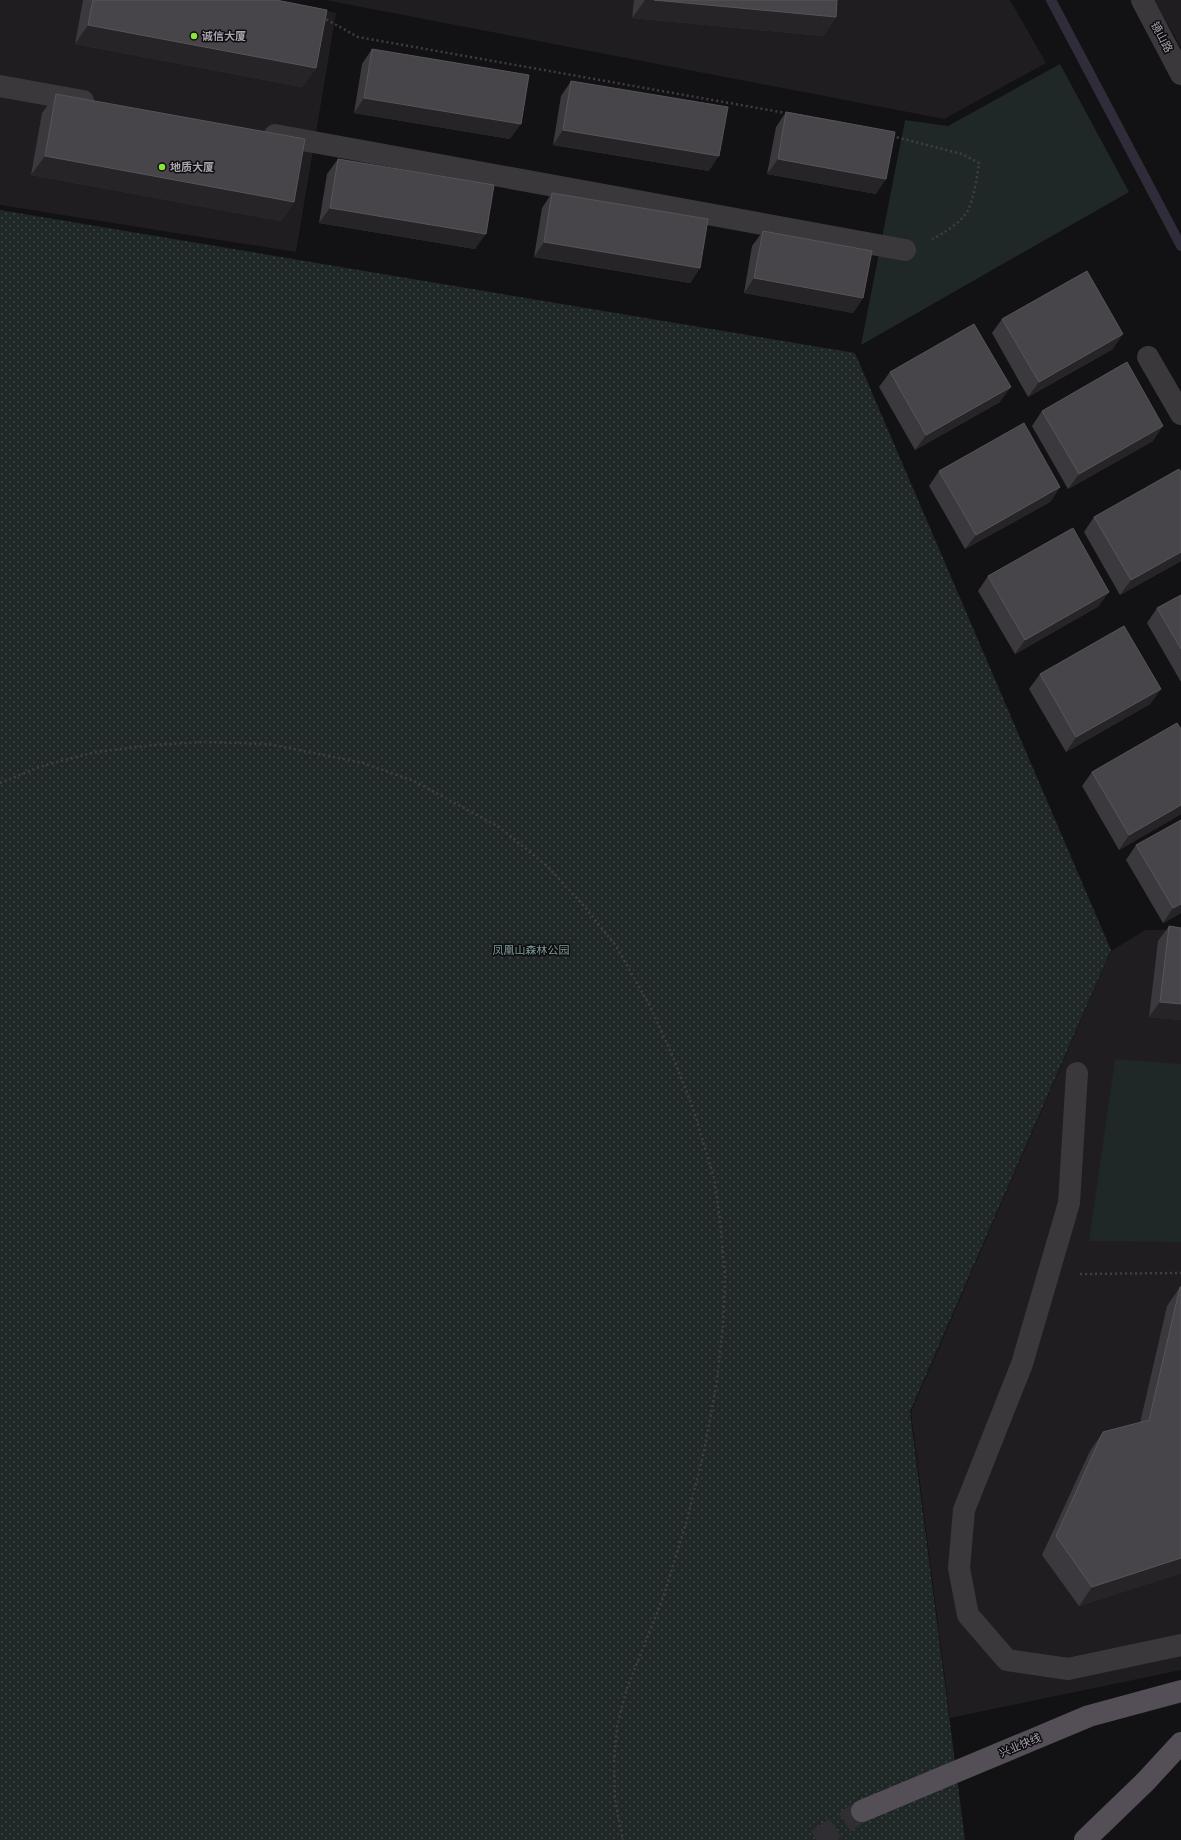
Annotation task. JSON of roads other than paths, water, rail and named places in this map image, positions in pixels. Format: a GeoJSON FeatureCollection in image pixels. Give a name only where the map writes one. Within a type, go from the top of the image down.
{"type":"FeatureCollection","features":[{"type":"Feature","properties":{"kind":"main road","name":"兴业快线"},"geometry":{"type":"LineString","coordinates":[[862,1812],[1089,1716],[1181,1691]]}},
{"type":"Feature","properties":{"kind":"main road"},"geometry":{"type":"LineString","coordinates":[[1085,1840],[1136,1791],[1181,1743]]}},
{"type":"Feature","properties":{"kind":"street","name":"镜山路"},"geometry":{"type":"LineString","coordinates":[[1142,0],[1181,74]]}},
{"type":"Feature","properties":{"kind":"street"},"geometry":{"type":"LineString","coordinates":[[0,86],[102,104]]}},
{"type":"Feature","properties":{"kind":"street"},"geometry":{"type":"LineString","coordinates":[[252,131],[905,250]]}},
{"type":"Feature","properties":{"kind":"street"},"geometry":{"type":"LineString","coordinates":[[1148,357],[1181,414]]}},
{"type":"Feature","properties":{"kind":"street"},"geometry":{"type":"LineString","coordinates":[[1077,1073],[1069,1203],[1022,1364],[964,1510],[959,1568],[968,1615],[1007,1660],[1068,1669],[1181,1645]]}},
{"type":"Feature","properties":{"kind":"waterway"},"geometry":{"type":"LineString","coordinates":[[1051,0],[1181,246]]}},
{"type":"Feature","properties":{"kind":"tunnel"},"geometry":{"type":"LineString","coordinates":[[817,1840],[862,1811]]}},
{"type":"Feature","properties":{"kind":"place","name":"诚信大厦"},"geometry":{"type":"Point","coordinates":[194,36]}},
{"type":"Feature","properties":{"kind":"place","name":"地质大厦"},"geometry":{"type":"Point","coordinates":[162,167]}},
{"type":"Feature","properties":{"kind":"park label","name":"凤凰山森林公园"},"geometry":{"type":"Point","coordinates":[531,950]}}]}
